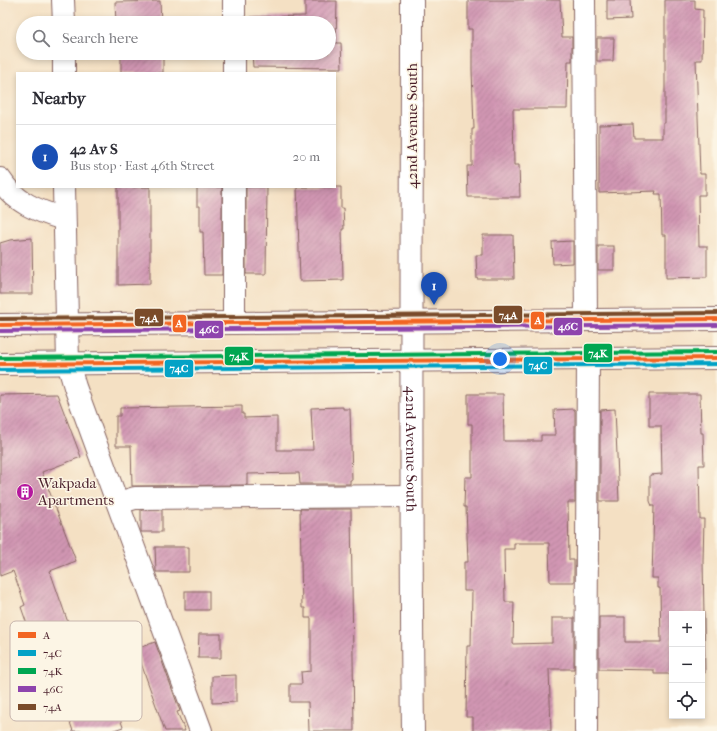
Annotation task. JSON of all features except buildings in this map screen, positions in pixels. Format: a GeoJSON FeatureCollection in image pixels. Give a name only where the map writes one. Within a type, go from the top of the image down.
{"type":"FeatureCollection","features":[{"type":"Feature","properties":{"kind":"main road"},"geometry":{"type":"LineString","coordinates":[[63,0],[64,16]]}},
{"type":"Feature","properties":{"kind":"main road"},"geometry":{"type":"LineString","coordinates":[[234,0],[234,16]]}},
{"type":"Feature","properties":{"kind":"main road","name":"42nd Avenue South"},"geometry":{"type":"LineString","coordinates":[[412,0],[412,321],[410,496],[413,731]]}},
{"type":"Feature","properties":{"kind":"main road"},"geometry":{"type":"LineString","coordinates":[[584,0],[586,320]]}},
{"type":"Feature","properties":{"kind":"main road"},"geometry":{"type":"LineString","coordinates":[[64,60],[64,72]]}},
{"type":"Feature","properties":{"kind":"main road"},"geometry":{"type":"LineString","coordinates":[[234,60],[234,72]]}},
{"type":"Feature","properties":{"kind":"main road"},"geometry":{"type":"LineString","coordinates":[[0,179],[7,190],[22,203],[40,212],[64,219]]}},
{"type":"Feature","properties":{"kind":"main road"},"geometry":{"type":"LineString","coordinates":[[64,188],[68,363],[201,731]]}},
{"type":"Feature","properties":{"kind":"main road"},"geometry":{"type":"LineString","coordinates":[[234,188],[234,323]]}},
{"type":"Feature","properties":{"kind":"main road"},"geometry":{"type":"LineString","coordinates":[[0,324],[717,319]]}},
{"type":"Feature","properties":{"kind":"main road"},"geometry":{"type":"LineString","coordinates":[[0,364],[717,358]]}},
{"type":"Feature","properties":{"kind":"main road"},"geometry":{"type":"LineString","coordinates":[[586,731],[588,359]]}},
{"type":"Feature","properties":{"kind":"main road"},"geometry":{"type":"LineString","coordinates":[[118,503],[135,498],[410,496]]}},
{"type":"Feature","properties":{"kind":"transit line","name":"74A"},"geometry":{"type":"LineString","coordinates":[[0,319],[717,313]]}},
{"type":"Feature","properties":{"kind":"transit line","name":"A"},"geometry":{"type":"LineString","coordinates":[[0,325],[717,319]]}},
{"type":"Feature","properties":{"kind":"transit line","name":"46C"},"geometry":{"type":"LineString","coordinates":[[0,331],[717,325]]}},
{"type":"Feature","properties":{"kind":"transit line","name":"74K"},"geometry":{"type":"LineString","coordinates":[[0,358],[717,352]]}},
{"type":"Feature","properties":{"kind":"transit line","name":"A"},"geometry":{"type":"LineString","coordinates":[[0,364],[717,358]]}},
{"type":"Feature","properties":{"kind":"transit line","name":"74C"},"geometry":{"type":"LineString","coordinates":[[0,370],[717,364]]}},
{"type":"Feature","properties":{"kind":"place","name":"42 Av S"},"geometry":{"type":"Point","coordinates":[434,305]}},
{"type":"Feature","properties":{"kind":"place","name":"Wakpada Apartments"},"geometry":{"type":"Point","coordinates":[25,492]}}]}
